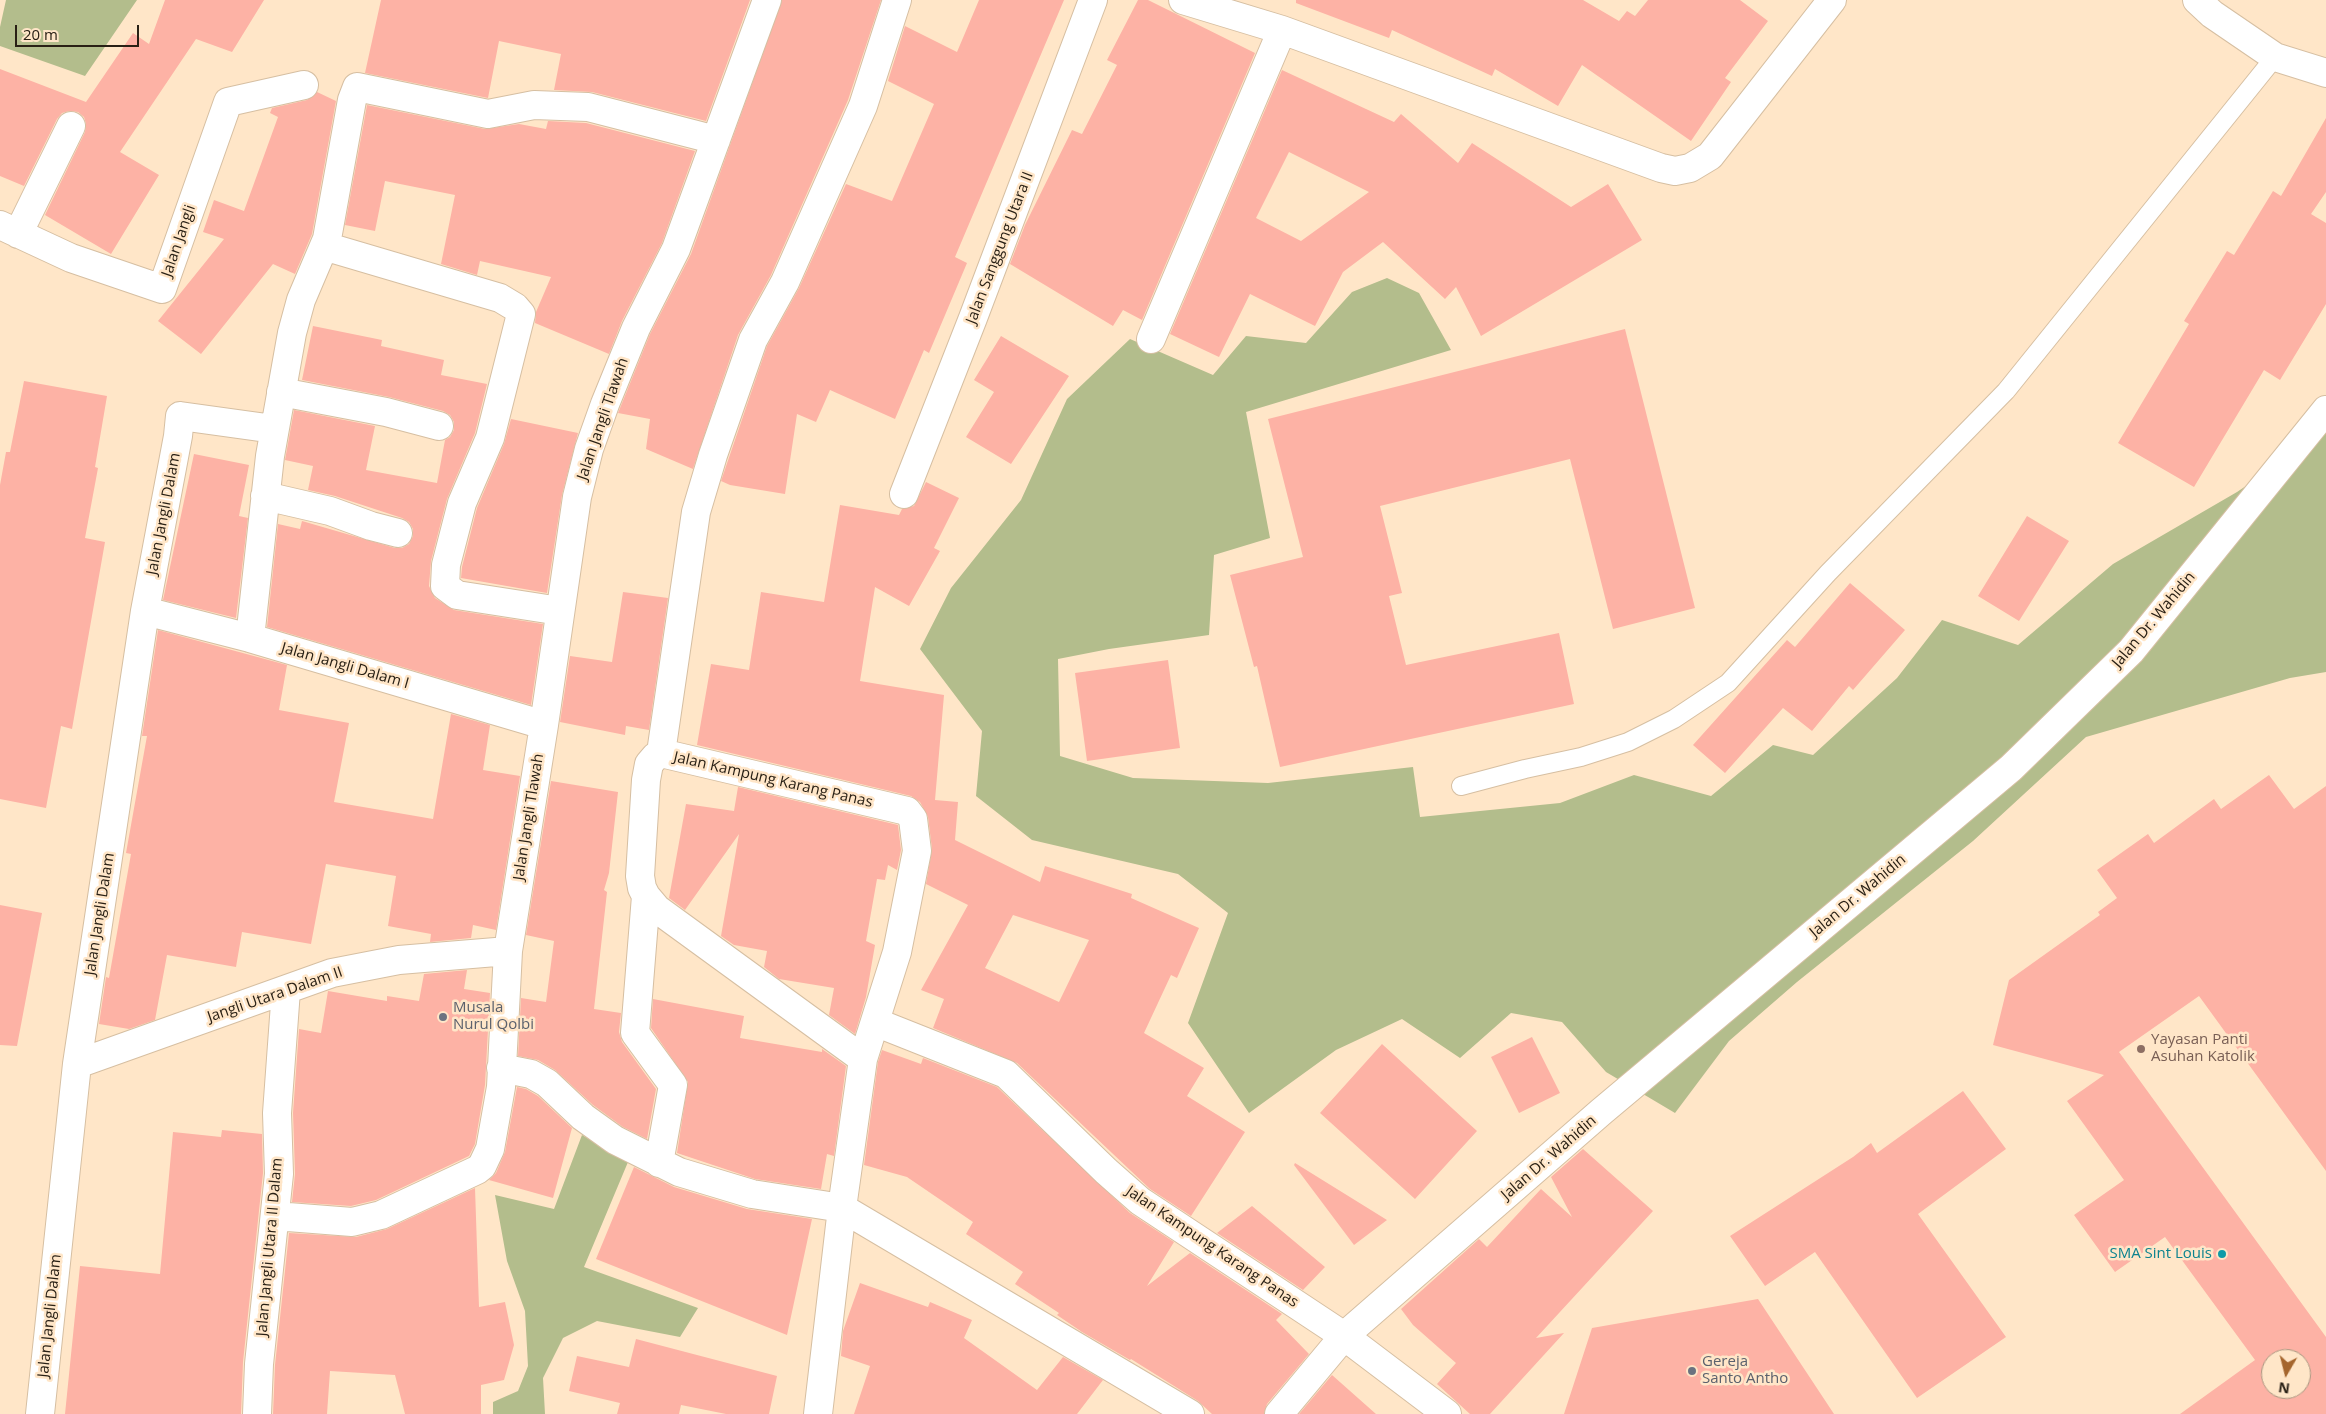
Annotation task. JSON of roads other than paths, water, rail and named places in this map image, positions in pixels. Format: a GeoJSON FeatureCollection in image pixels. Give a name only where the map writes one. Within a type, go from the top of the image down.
{"type":"FeatureCollection","features":[{"type":"Feature","properties":{"kind":"street","name":"Jalan Jangli Tlawah"},"geometry":{"type":"LineString","coordinates":[[275,1216],[352,1222],[381,1215],[477,1170],[482,1166],[490,1149],[501,1087],[508,951],[577,497],[589,449],[636,328],[676,249],[768,0]]}},
{"type":"Feature","properties":{"kind":"street"},"geometry":{"type":"LineString","coordinates":[[661,753],[696,512],[713,455],[753,340],[785,282],[862,106],[897,0]]}},
{"type":"Feature","properties":{"kind":"street","name":"Jalan Sanggung Utara II"},"geometry":{"type":"LineString","coordinates":[[904,494],[973,318],[1093,0]]}},
{"type":"Feature","properties":{"kind":"street"},"geometry":{"type":"LineString","coordinates":[[1183,0],[1282,30],[1661,168],[1675,171],[1690,168],[1710,156],[1832,0]]}},
{"type":"Feature","properties":{"kind":"street"},"geometry":{"type":"LineString","coordinates":[[2212,5],[2275,57],[2326,73]]}},
{"type":"Feature","properties":{"kind":"street"},"geometry":{"type":"LineString","coordinates":[[1151,340],[1282,30]]}},
{"type":"Feature","properties":{"kind":"street","name":"Jalan Jangli"},"geometry":{"type":"LineString","coordinates":[[9,230],[71,258],[162,289],[228,102],[304,85]]}},
{"type":"Feature","properties":{"kind":"street"},"geometry":{"type":"LineString","coordinates":[[250,638],[274,429],[301,300],[324,246],[338,189],[352,100],[357,87],[488,114],[534,105],[588,107],[716,140]]}},
{"type":"Feature","properties":{"kind":"street"},"geometry":{"type":"LineString","coordinates":[[9,230],[71,126]]}},
{"type":"Feature","properties":{"kind":"street"},"geometry":{"type":"LineString","coordinates":[[324,246],[500,298],[515,307],[520,314],[490,438],[462,503],[446,565],[445,586],[457,595],[560,611]]}},
{"type":"Feature","properties":{"kind":"street"},"geometry":{"type":"LineString","coordinates":[[282,392],[386,412],[439,426]]}},
{"type":"Feature","properties":{"kind":"street","name":"Jalan Dr. Wahidin"},"geometry":{"type":"LineString","coordinates":[[1344,1336],[1601,1112],[2011,768],[2131,651],[2326,410]]}},
{"type":"Feature","properties":{"kind":"street","name":"Jalan Jangli Dalam"},"geometry":{"type":"LineString","coordinates":[[40,1414],[78,1064],[145,611],[178,436],[180,416],[274,429]]}},
{"type":"Feature","properties":{"kind":"street"},"geometry":{"type":"LineString","coordinates":[[265,496],[330,511],[371,526],[398,533]]}},
{"type":"Feature","properties":{"kind":"street","name":"Jalan Jangli Dalam I"},"geometry":{"type":"LineString","coordinates":[[145,611],[250,638],[544,724]]}},
{"type":"Feature","properties":{"kind":"street","name":"Jalan Kampung Karang Panas"},"geometry":{"type":"LineString","coordinates":[[646,896],[642,888],[640,876],[646,780],[650,764],[661,753],[907,811],[913,819],[917,851],[897,952],[863,1059],[842,1208],[818,1414]]}},
{"type":"Feature","properties":{"kind":"street"},"geometry":{"type":"LineString","coordinates":[[646,896],[657,909],[863,1059]]}},
{"type":"Feature","properties":{"kind":"street"},"geometry":{"type":"LineString","coordinates":[[646,896],[635,1032],[673,1085],[659,1163]]}},
{"type":"Feature","properties":{"kind":"street","name":"Jangli Utara Dalam II"},"geometry":{"type":"LineString","coordinates":[[78,1064],[332,973],[399,960],[508,951]]}},
{"type":"Feature","properties":{"kind":"street","name":"Jalan Jangli Utara II Dalam"},"geometry":{"type":"LineString","coordinates":[[257,1414],[259,1364],[279,1174],[277,1113],[286,990]]}},
{"type":"Feature","properties":{"kind":"street","name":"Jalan Kampung Karang Panas"},"geometry":{"type":"LineString","coordinates":[[875,1022],[1006,1074],[1106,1171],[1140,1201],[1344,1336],[1448,1414]]}},
{"type":"Feature","properties":{"kind":"street"},"geometry":{"type":"LineString","coordinates":[[501,1068],[531,1074],[547,1083],[583,1117],[614,1140],[659,1163],[712,1183],[752,1194],[842,1208],[1190,1414]]}},
{"type":"Feature","properties":{"kind":"street"},"geometry":{"type":"LineString","coordinates":[[1279,1414],[1344,1336]]}},
{"type":"Feature","properties":{"kind":"lane"},"geometry":{"type":"LineString","coordinates":[[1461,786],[1525,768],[1581,757],[1628,742],[1674,719],[1728,683],[1828,573],[2006,391],[2275,57]]}},
{"type":"Feature","properties":{"kind":"place","name":"Musala Nurul Qolbi"},"geometry":{"type":"Point","coordinates":[443,1017]}},
{"type":"Feature","properties":{"kind":"place","name":"Yayasan Panti Asuhan Katolik"},"geometry":{"type":"Point","coordinates":[2141,1049]}},
{"type":"Feature","properties":{"kind":"place","name":"SMA Sint Louis"},"geometry":{"type":"Point","coordinates":[2222,1254]}},
{"type":"Feature","properties":{"kind":"place","name":"Gereja Santo Antho"},"geometry":{"type":"Point","coordinates":[1692,1371]}}]}
